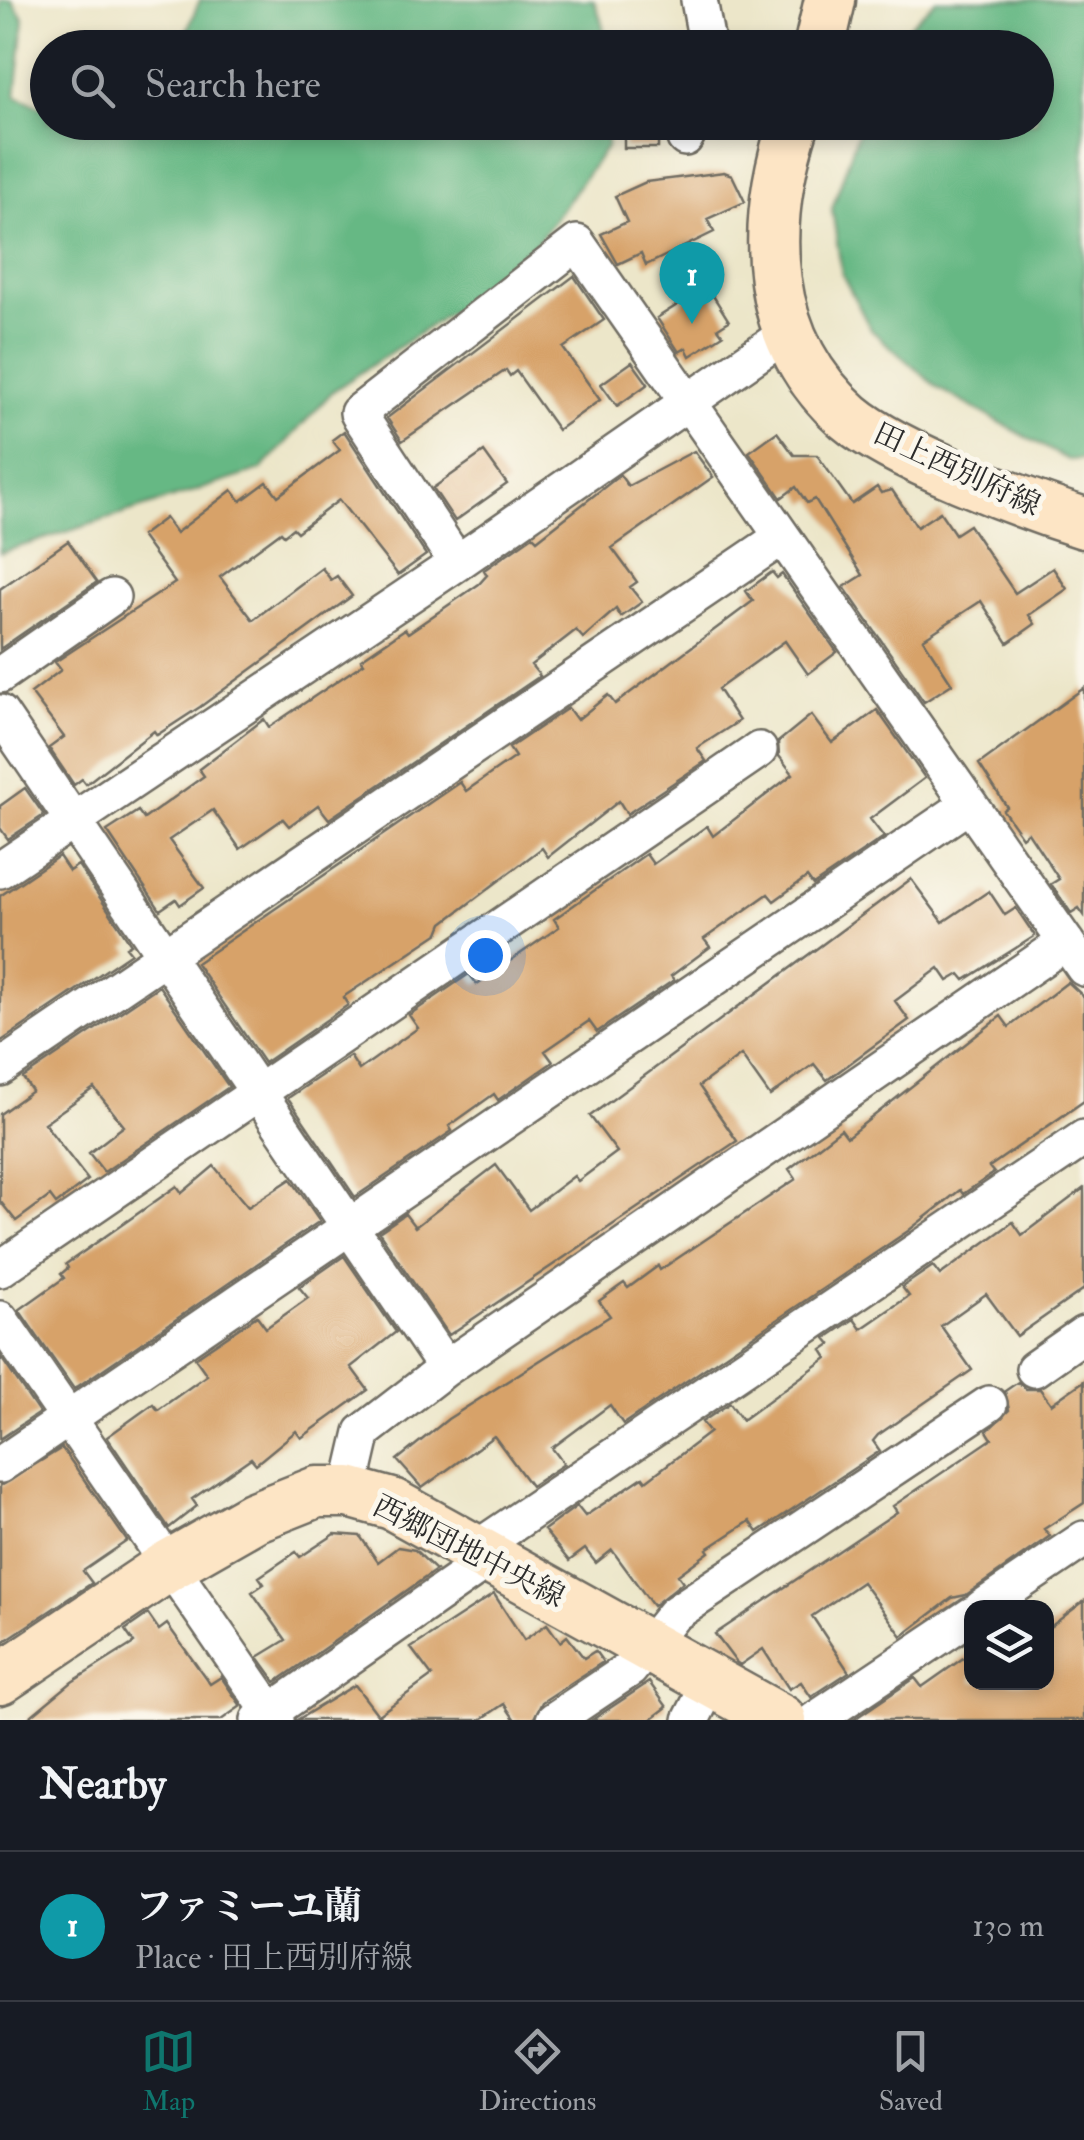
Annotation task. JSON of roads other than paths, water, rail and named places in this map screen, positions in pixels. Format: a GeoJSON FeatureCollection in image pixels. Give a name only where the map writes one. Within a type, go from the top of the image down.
{"type":"FeatureCollection","features":[{"type":"Feature","properties":{"kind":"street"},"geometry":{"type":"LineString","coordinates":[[699,0],[705,30]]}},
{"type":"Feature","properties":{"kind":"street"},"geometry":{"type":"LineString","coordinates":[[823,30],[830,0]]}},
{"type":"Feature","properties":{"kind":"street","name":"田上西別府線"},"geometry":{"type":"LineString","coordinates":[[788,140],[770,249],[776,289],[789,332],[818,384],[851,418],[894,444],[1031,506],[1084,523]]}},
{"type":"Feature","properties":{"kind":"street"},"geometry":{"type":"LineString","coordinates":[[349,1492],[363,1432],[446,1368],[1075,955],[577,243],[358,413],[457,563]]}},
{"type":"Feature","properties":{"kind":"street"},"geometry":{"type":"LineString","coordinates":[[0,870],[457,563],[789,332]]}},
{"type":"Feature","properties":{"kind":"street"},"geometry":{"type":"LineString","coordinates":[[0,1068],[782,537]]}},
{"type":"Feature","properties":{"kind":"street"},"geometry":{"type":"LineString","coordinates":[[0,675],[112,597]]}},
{"type":"Feature","properties":{"kind":"street"},"geometry":{"type":"LineString","coordinates":[[0,713],[446,1368]]}},
{"type":"Feature","properties":{"kind":"street"},"geometry":{"type":"LineString","coordinates":[[0,1269],[256,1090],[758,750]]}},
{"type":"Feature","properties":{"kind":"street"},"geometry":{"type":"LineString","coordinates":[[0,1466],[968,805]]}},
{"type":"Feature","properties":{"kind":"street"},"geometry":{"type":"LineString","coordinates":[[0,1319],[268,1717],[484,1553],[1084,1138]]}},
{"type":"Feature","properties":{"kind":"street"},"geometry":{"type":"LineString","coordinates":[[1034,1369],[1084,1334]]}},
{"type":"Feature","properties":{"kind":"street"},"geometry":{"type":"LineString","coordinates":[[554,1720],[630,1668],[674,1614],[989,1404]]}},
{"type":"Feature","properties":{"kind":"street","name":"西郷団地中央線"},"geometry":{"type":"LineString","coordinates":[[0,1679],[168,1566],[254,1517],[317,1492],[349,1492],[392,1504],[649,1647],[701,1700],[781,1720]]}},
{"type":"Feature","properties":{"kind":"street"},"geometry":{"type":"LineString","coordinates":[[994,1600],[1084,1539]]}},
{"type":"Feature","properties":{"kind":"street"},"geometry":{"type":"LineString","coordinates":[[815,1720],[964,1620]]}},
{"type":"Feature","properties":{"kind":"place","name":"ファミーユ蘭"},"geometry":{"type":"Point","coordinates":[692,324]}}]}
